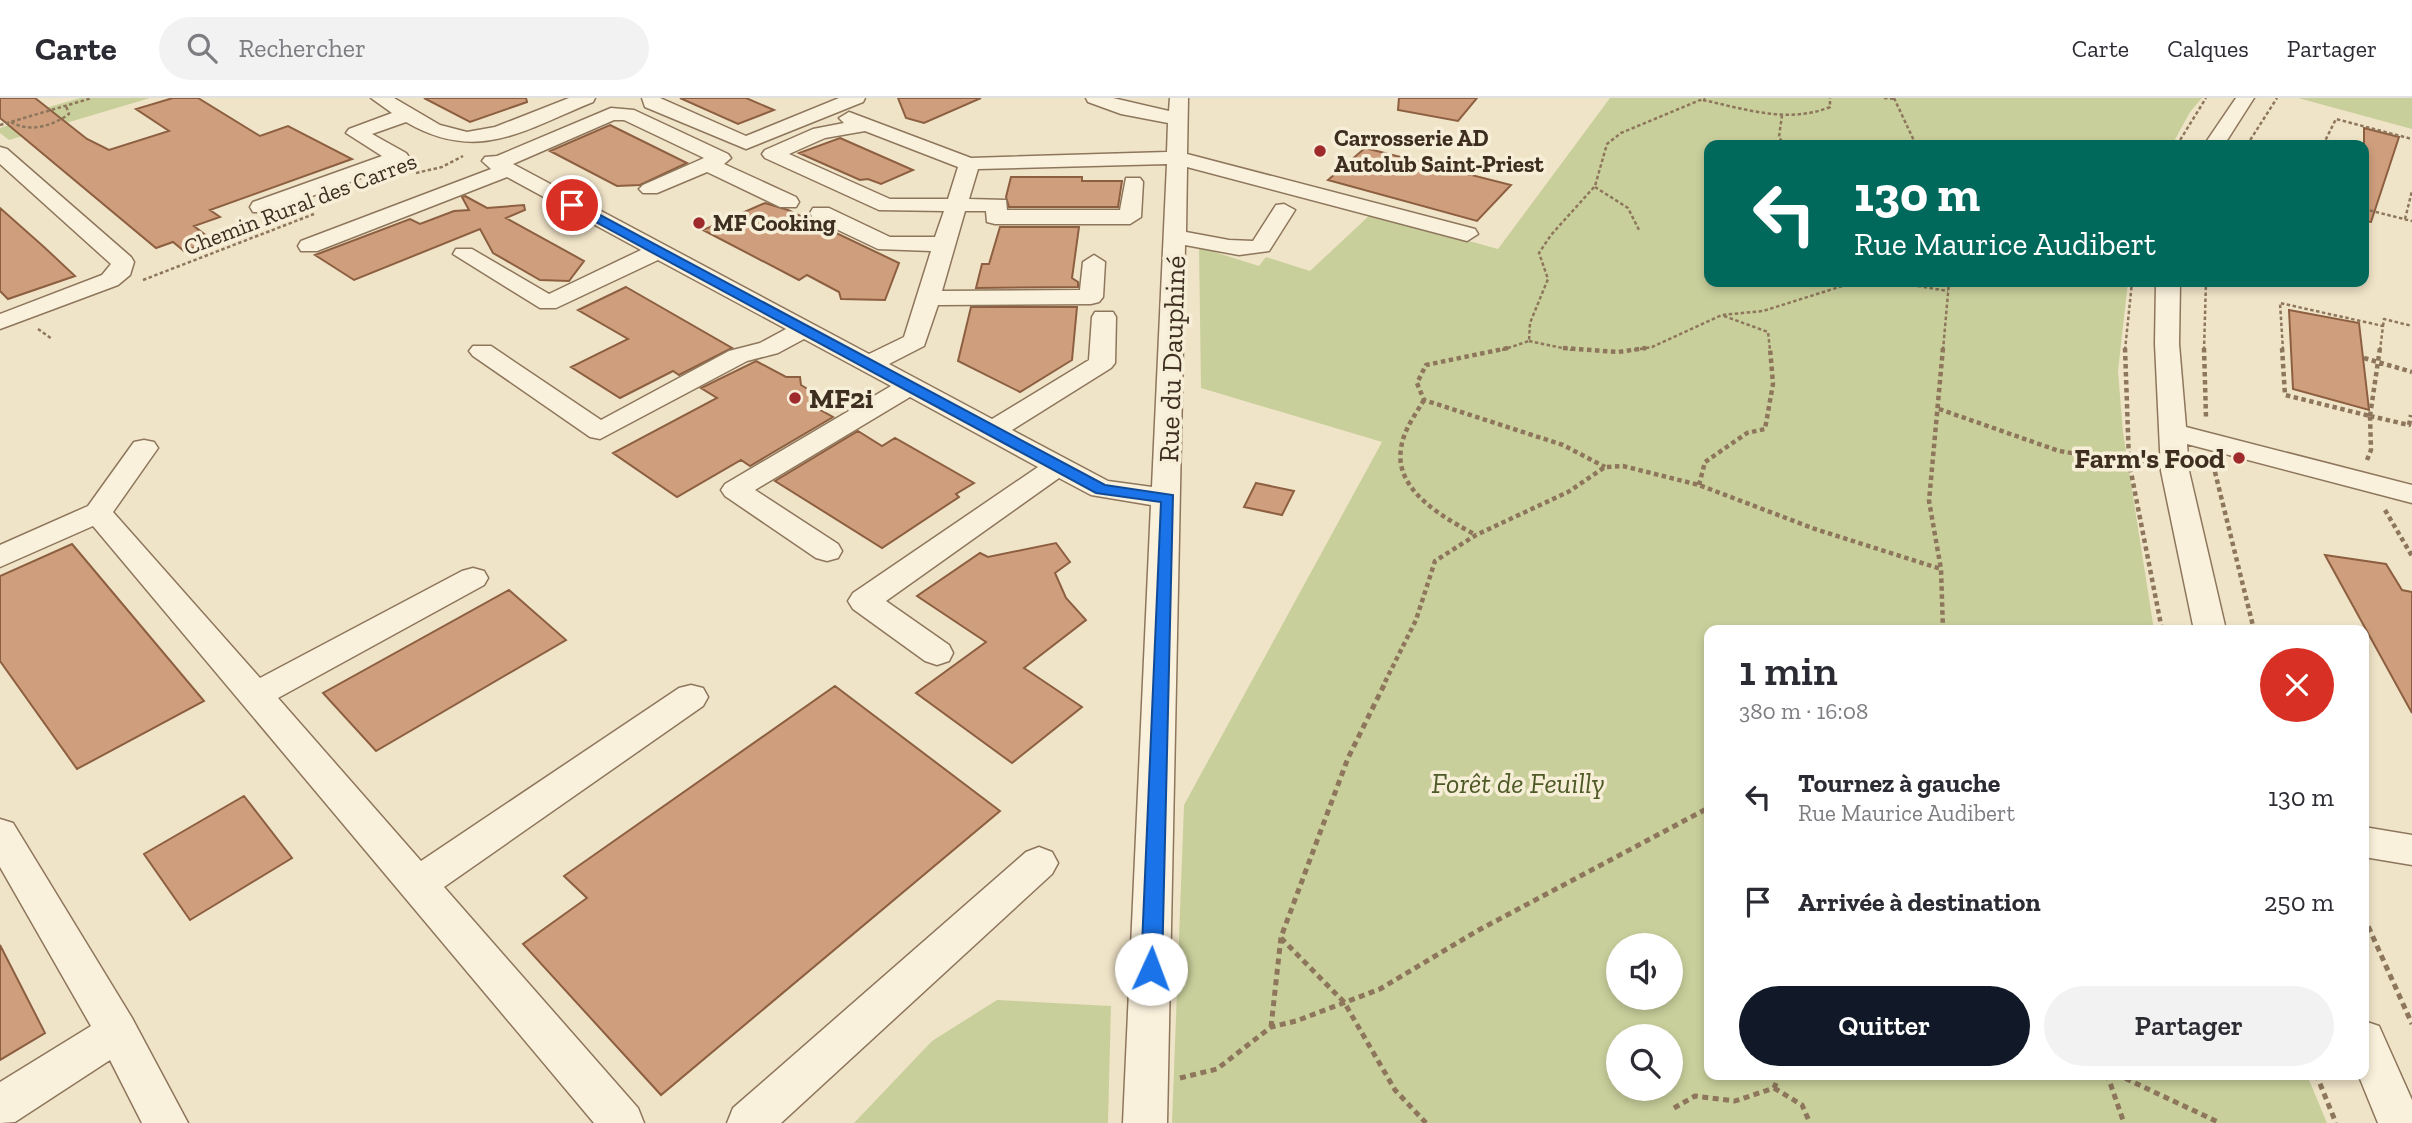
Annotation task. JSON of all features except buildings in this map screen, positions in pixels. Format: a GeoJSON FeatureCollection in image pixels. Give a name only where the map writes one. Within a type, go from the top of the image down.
{"type":"FeatureCollection","features":[{"type":"Feature","properties":{"kind":"street"},"geometry":{"type":"LineString","coordinates":[[380,98],[450,136],[470,138],[494,133],[586,98]]}},
{"type":"Feature","properties":{"kind":"street"},"geometry":{"type":"LineString","coordinates":[[651,98],[652,103],[746,143],[856,98]]}},
{"type":"Feature","properties":{"kind":"street"},"geometry":{"type":"LineString","coordinates":[[1096,98],[1128,110],[1180,109]]}},
{"type":"Feature","properties":{"kind":"street"},"geometry":{"type":"LineString","coordinates":[[2217,140],[2245,98]]}},
{"type":"Feature","properties":{"kind":"street"},"geometry":{"type":"LineString","coordinates":[[829,109],[969,164],[994,161],[1178,158],[1467,234]]}},
{"type":"Feature","properties":{"kind":"street","name":"Rue du Dauphiné"},"geometry":{"type":"LineString","coordinates":[[1145,1123],[1180,109]]}},
{"type":"Feature","properties":{"kind":"street"},"geometry":{"type":"LineString","coordinates":[[261,207],[399,157],[356,133],[408,114]]}},
{"type":"Feature","properties":{"kind":"street"},"geometry":{"type":"LineString","coordinates":[[309,246],[492,162],[542,146],[587,121],[611,114],[627,114],[721,158],[650,189]]}},
{"type":"Feature","properties":{"kind":"street"},"geometry":{"type":"LineString","coordinates":[[867,125],[820,133],[772,154],[887,205],[998,205],[995,217],[1130,217],[1133,182]]}},
{"type":"Feature","properties":{"kind":"street"},"geometry":{"type":"LineString","coordinates":[[0,153],[123,262],[122,270],[110,279],[0,322]]}},
{"type":"Feature","properties":{"kind":"street"},"geometry":{"type":"LineString","coordinates":[[492,162],[1101,489],[1168,498]]}},
{"type":"Feature","properties":{"kind":"street"},"geometry":{"type":"LineString","coordinates":[[707,164],[788,202]]}},
{"type":"Feature","properties":{"kind":"street"},"geometry":{"type":"LineString","coordinates":[[867,365],[915,341],[969,164]]}},
{"type":"Feature","properties":{"kind":"street"},"geometry":{"type":"LineString","coordinates":[[1176,238],[1198,239],[1230,249],[1254,248],[1261,246],[1284,210]]}},
{"type":"Feature","properties":{"kind":"street"},"geometry":{"type":"LineString","coordinates":[[821,213],[886,244],[945,244]]}},
{"type":"Feature","properties":{"kind":"street"},"geometry":{"type":"LineString","coordinates":[[464,254],[548,303],[658,251]]}},
{"type":"Feature","properties":{"kind":"street"},"geometry":{"type":"LineString","coordinates":[[928,298],[1091,297],[1094,262]]}},
{"type":"Feature","properties":{"kind":"street"},"geometry":{"type":"LineString","coordinates":[[2168,287],[2171,431],[2175,471],[2209,625]]}},
{"type":"Feature","properties":{"kind":"street"},"geometry":{"type":"LineString","coordinates":[[991,431],[1102,363],[1104,317]]}},
{"type":"Feature","properties":{"kind":"street"},"geometry":{"type":"LineString","coordinates":[[482,351],[600,431],[738,356],[769,348],[803,330]]}},
{"type":"Feature","properties":{"kind":"street"},"geometry":{"type":"LineString","coordinates":[[827,551],[735,491],[908,387]]}},
{"type":"Feature","properties":{"kind":"street"},"geometry":{"type":"LineString","coordinates":[[2171,431],[2412,494]]}},
{"type":"Feature","properties":{"kind":"street"},"geometry":{"type":"LineString","coordinates":[[0,556],[98,513],[144,448]]}},
{"type":"Feature","properties":{"kind":"street"},"geometry":{"type":"LineString","coordinates":[[937,653],[864,601],[1058,466]]}},
{"type":"Feature","properties":{"kind":"street"},"geometry":{"type":"LineString","coordinates":[[98,513],[621,1123]]}},
{"type":"Feature","properties":{"kind":"street"},"geometry":{"type":"LineString","coordinates":[[256,695],[473,578]]}},
{"type":"Feature","properties":{"kind":"street"},"geometry":{"type":"LineString","coordinates":[[418,884],[691,697]]}},
{"type":"Feature","properties":{"kind":"street"},"geometry":{"type":"LineString","coordinates":[[0,834],[117,1032],[166,1123]]}},
{"type":"Feature","properties":{"kind":"street"},"geometry":{"type":"LineString","coordinates":[[2369,843],[2412,850]]}},
{"type":"Feature","properties":{"kind":"street"},"geometry":{"type":"LineString","coordinates":[[749,1123],[1039,863]]}},
{"type":"Feature","properties":{"kind":"street"},"geometry":{"type":"LineString","coordinates":[[0,1107],[117,1032]]}},
{"type":"Feature","properties":{"kind":"street"},"geometry":{"type":"LineString","coordinates":[[2369,1052],[2400,1123]]}},
{"type":"Feature","properties":{"kind":"path"},"geometry":{"type":"LineString","coordinates":[[0,125],[92,98]]}},
{"type":"Feature","properties":{"kind":"path"},"geometry":{"type":"LineString","coordinates":[[1529,341],[1530,323],[1548,279],[1539,253],[1544,242],[1595,187],[1603,170],[1607,144],[1621,133],[1704,99],[1782,115],[1818,114],[1830,107],[1830,98]]}},
{"type":"Feature","properties":{"kind":"path"},"geometry":{"type":"LineString","coordinates":[[1884,98],[1894,99],[1914,140]]}},
{"type":"Feature","properties":{"kind":"path"},"geometry":{"type":"LineString","coordinates":[[2180,140],[2206,98]]}},
{"type":"Feature","properties":{"kind":"path"},"geometry":{"type":"LineString","coordinates":[[2250,140],[2277,98]]}},
{"type":"Feature","properties":{"kind":"path"},"geometry":{"type":"LineString","coordinates":[[11,121],[22,127],[51,123],[69,114],[65,106]]}},
{"type":"Feature","properties":{"kind":"path"},"geometry":{"type":"LineString","coordinates":[[1781,140],[1782,115]]}},
{"type":"Feature","properties":{"kind":"path"},"geometry":{"type":"LineString","coordinates":[[2326,140],[2336,119],[2412,139]]}},
{"type":"Feature","properties":{"kind":"path","name":"Chemin Rural des Carres"},"geometry":{"type":"LineString","coordinates":[[406,176],[442,167],[492,162]]}},
{"type":"Feature","properties":{"kind":"path"},"geometry":{"type":"LineString","coordinates":[[1595,187],[1628,208],[1640,232]]}},
{"type":"Feature","properties":{"kind":"path"},"geometry":{"type":"LineString","coordinates":[[2405,219],[2412,191]]}},
{"type":"Feature","properties":{"kind":"path","name":"Chemin Rural des Carres"},"geometry":{"type":"LineString","coordinates":[[141,281],[322,210]]}},
{"type":"Feature","properties":{"kind":"path"},"geometry":{"type":"LineString","coordinates":[[2369,210],[2412,221]]}},
{"type":"Feature","properties":{"kind":"path"},"geometry":{"type":"LineString","coordinates":[[1605,467],[1581,450],[1457,415],[1424,400],[1417,383],[1426,365],[1498,351],[1529,341],[1578,351],[1618,352],[1652,347],[1722,315],[1763,311],[1839,287]]}},
{"type":"Feature","properties":{"kind":"path"},"geometry":{"type":"LineString","coordinates":[[1924,287],[1948,291]]}},
{"type":"Feature","properties":{"kind":"path"},"geometry":{"type":"LineString","coordinates":[[1943,625],[1941,569],[1929,501],[1948,287]]}},
{"type":"Feature","properties":{"kind":"path"},"geometry":{"type":"LineString","coordinates":[[2131,287],[2125,348],[2129,462],[2161,625]]}},
{"type":"Feature","properties":{"kind":"path"},"geometry":{"type":"LineString","coordinates":[[2384,326],[2280,303],[2285,395],[2409,425],[2411,415]]}},
{"type":"Feature","properties":{"kind":"path"},"geometry":{"type":"LineString","coordinates":[[1699,485],[1705,462],[1747,433],[1765,429],[1773,384],[1768,332],[1722,315]]}},
{"type":"Feature","properties":{"kind":"path"},"geometry":{"type":"LineString","coordinates":[[2367,458],[2371,450],[2370,417],[2384,319],[2412,326]]}},
{"type":"Feature","properties":{"kind":"path"},"geometry":{"type":"LineString","coordinates":[[46,321],[34,326],[52,340]]}},
{"type":"Feature","properties":{"kind":"path"},"geometry":{"type":"LineString","coordinates":[[2364,358],[2412,372]]}},
{"type":"Feature","properties":{"kind":"path"},"geometry":{"type":"LineString","coordinates":[[1424,400],[1402,440],[1399,456],[1406,476],[1427,506],[1476,535]]}},
{"type":"Feature","properties":{"kind":"path"},"geometry":{"type":"LineString","coordinates":[[1939,409],[2059,451],[2129,462]]}},
{"type":"Feature","properties":{"kind":"path"},"geometry":{"type":"LineString","coordinates":[[1270,1027],[1281,937],[1348,758],[1416,620],[1435,561],[1476,535],[1568,492],[1605,467],[1623,466],[1699,485],[1815,529],[1941,569]]}},
{"type":"Feature","properties":{"kind":"path"},"geometry":{"type":"LineString","coordinates":[[1147,1079],[1193,1077],[1217,1069],[1270,1027],[1296,1021],[1380,989],[1477,932],[1704,810]]}},
{"type":"Feature","properties":{"kind":"path"},"geometry":{"type":"LineString","coordinates":[[2369,928],[2412,1024]]}},
{"type":"Feature","properties":{"kind":"path"},"geometry":{"type":"LineString","coordinates":[[1281,937],[1344,1002],[1395,1090],[1426,1123]]}},
{"type":"Feature","properties":{"kind":"path"},"geometry":{"type":"LineString","coordinates":[[1674,1108],[1695,1096],[1735,1101],[1774,1088],[1777,1080]]}},
{"type":"Feature","properties":{"kind":"path"},"geometry":{"type":"LineString","coordinates":[[2109,1080],[2124,1123]]}},
{"type":"Feature","properties":{"kind":"path"},"geometry":{"type":"LineString","coordinates":[[2129,1080],[2220,1123]]}},
{"type":"Feature","properties":{"kind":"path"},"geometry":{"type":"LineString","coordinates":[[2318,1080],[2336,1123]]}},
{"type":"Feature","properties":{"kind":"path"},"geometry":{"type":"LineString","coordinates":[[1774,1088],[1802,1105],[1810,1123]]}},
{"type":"Feature","properties":{"kind":"green space"},"geometry":{"type":"Polygon","coordinates":[[[80,98],[150,98],[9,140],[0,133],[0,128],[9,125],[4,120],[80,98]]]}},
{"type":"Feature","properties":{"kind":"green space","name":"Forêt de Feuilly"},"geometry":{"type":"Polygon","coordinates":[[[1610,98],[2202,98],[2190,112],[2175,140],[1704,140],[1704,287],[2127,287],[2118,371],[2123,432],[2153,625],[1704,625],[1704,1080],[2309,1080],[2327,1123],[1172,1123],[1184,805],[1382,442],[1201,388],[1199,247],[1259,266],[1266,257],[1310,271],[1371,214],[1498,249],[1610,98]]]}},
{"type":"Feature","properties":{"kind":"green space"},"geometry":{"type":"Polygon","coordinates":[[[2298,98],[2412,98],[2412,129],[2298,98]]]}},
{"type":"Feature","properties":{"kind":"green space"},"geometry":{"type":"Polygon","coordinates":[[[997,1000],[1111,1006],[1108,1123],[854,1123],[932,1041],[997,1000]]]}},
{"type":"Feature","properties":{"kind":"place","name":"Carrosserie AD Autolub Saint-Priest"},"geometry":{"type":"Point","coordinates":[1320,151]}},
{"type":"Feature","properties":{"kind":"place","name":"MF Cooking"},"geometry":{"type":"Point","coordinates":[699,223]}},
{"type":"Feature","properties":{"kind":"place","name":"MF2i"},"geometry":{"type":"Point","coordinates":[795,398]}},
{"type":"Feature","properties":{"kind":"place","name":"Farm's Food"},"geometry":{"type":"Point","coordinates":[2239,458]}},
{"type":"Feature","properties":{"kind":"route"},"geometry":{"type":"LineString","coordinates":[[572,205],[1101,489],[1153,499],[1168,498],[1151,969]]}}]}
